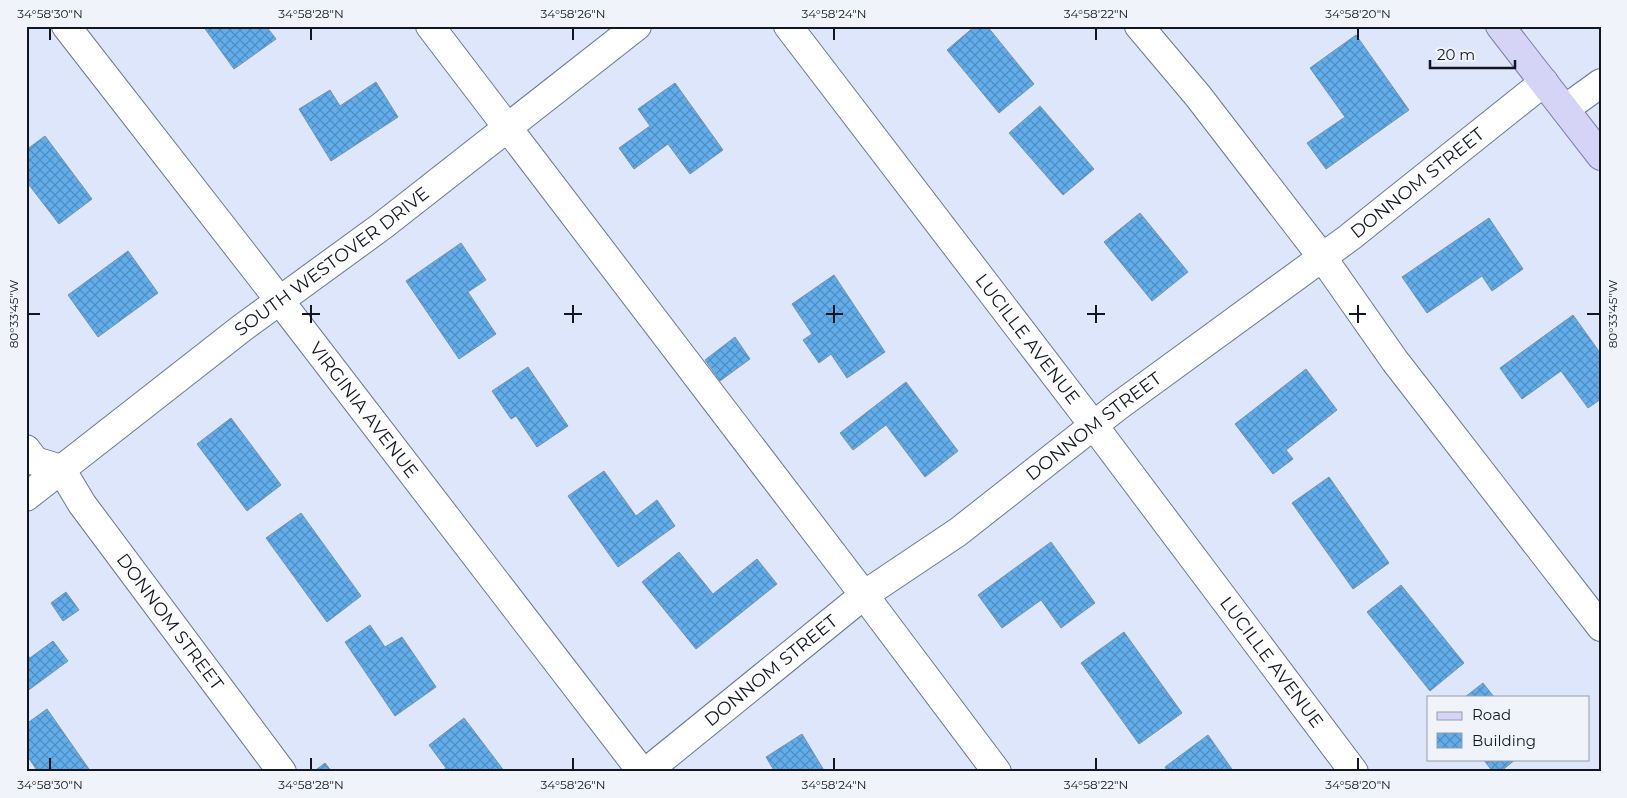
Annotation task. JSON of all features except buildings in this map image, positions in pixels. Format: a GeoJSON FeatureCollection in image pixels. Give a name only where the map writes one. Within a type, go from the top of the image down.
{"type":"FeatureCollection","features":[{"type":"Feature","properties":{"kind":"main road"},"geometry":{"type":"LineString","coordinates":[[1500,26],[1601,156]]}},
{"type":"Feature","properties":{"kind":"street","name":"VIRGINIA AVENUE"},"geometry":{"type":"LineString","coordinates":[[66,26],[642,772]]}},
{"type":"Feature","properties":{"kind":"street"},"geometry":{"type":"LineString","coordinates":[[430,26],[997,772]]}},
{"type":"Feature","properties":{"kind":"street","name":"SOUTH WESTOVER DRIVE"},"geometry":{"type":"LineString","coordinates":[[26,497],[242,328],[508,128],[637,26]]}},
{"type":"Feature","properties":{"kind":"street","name":"LUCILLE AVENUE"},"geometry":{"type":"LineString","coordinates":[[788,26],[1094,426],[1354,772]]}},
{"type":"Feature","properties":{"kind":"street"},"geometry":{"type":"LineString","coordinates":[[1139,26],[1198,96],[1322,257],[1394,361],[1601,627]]}},
{"type":"Feature","properties":{"kind":"street","name":"DONNOM STREET"},"geometry":{"type":"LineString","coordinates":[[646,772],[864,595],[958,532],[1117,407],[1322,257],[1544,82]]}},
{"type":"Feature","properties":{"kind":"street"},"geometry":{"type":"LineString","coordinates":[[1565,109],[1601,83]]}},
{"type":"Feature","properties":{"kind":"street"},"geometry":{"type":"LineString","coordinates":[[26,449],[35,461],[61,470]]}},
{"type":"Feature","properties":{"kind":"street","name":"DONNOM STREET"},"geometry":{"type":"LineString","coordinates":[[61,470],[82,504],[282,772]]}}]}
